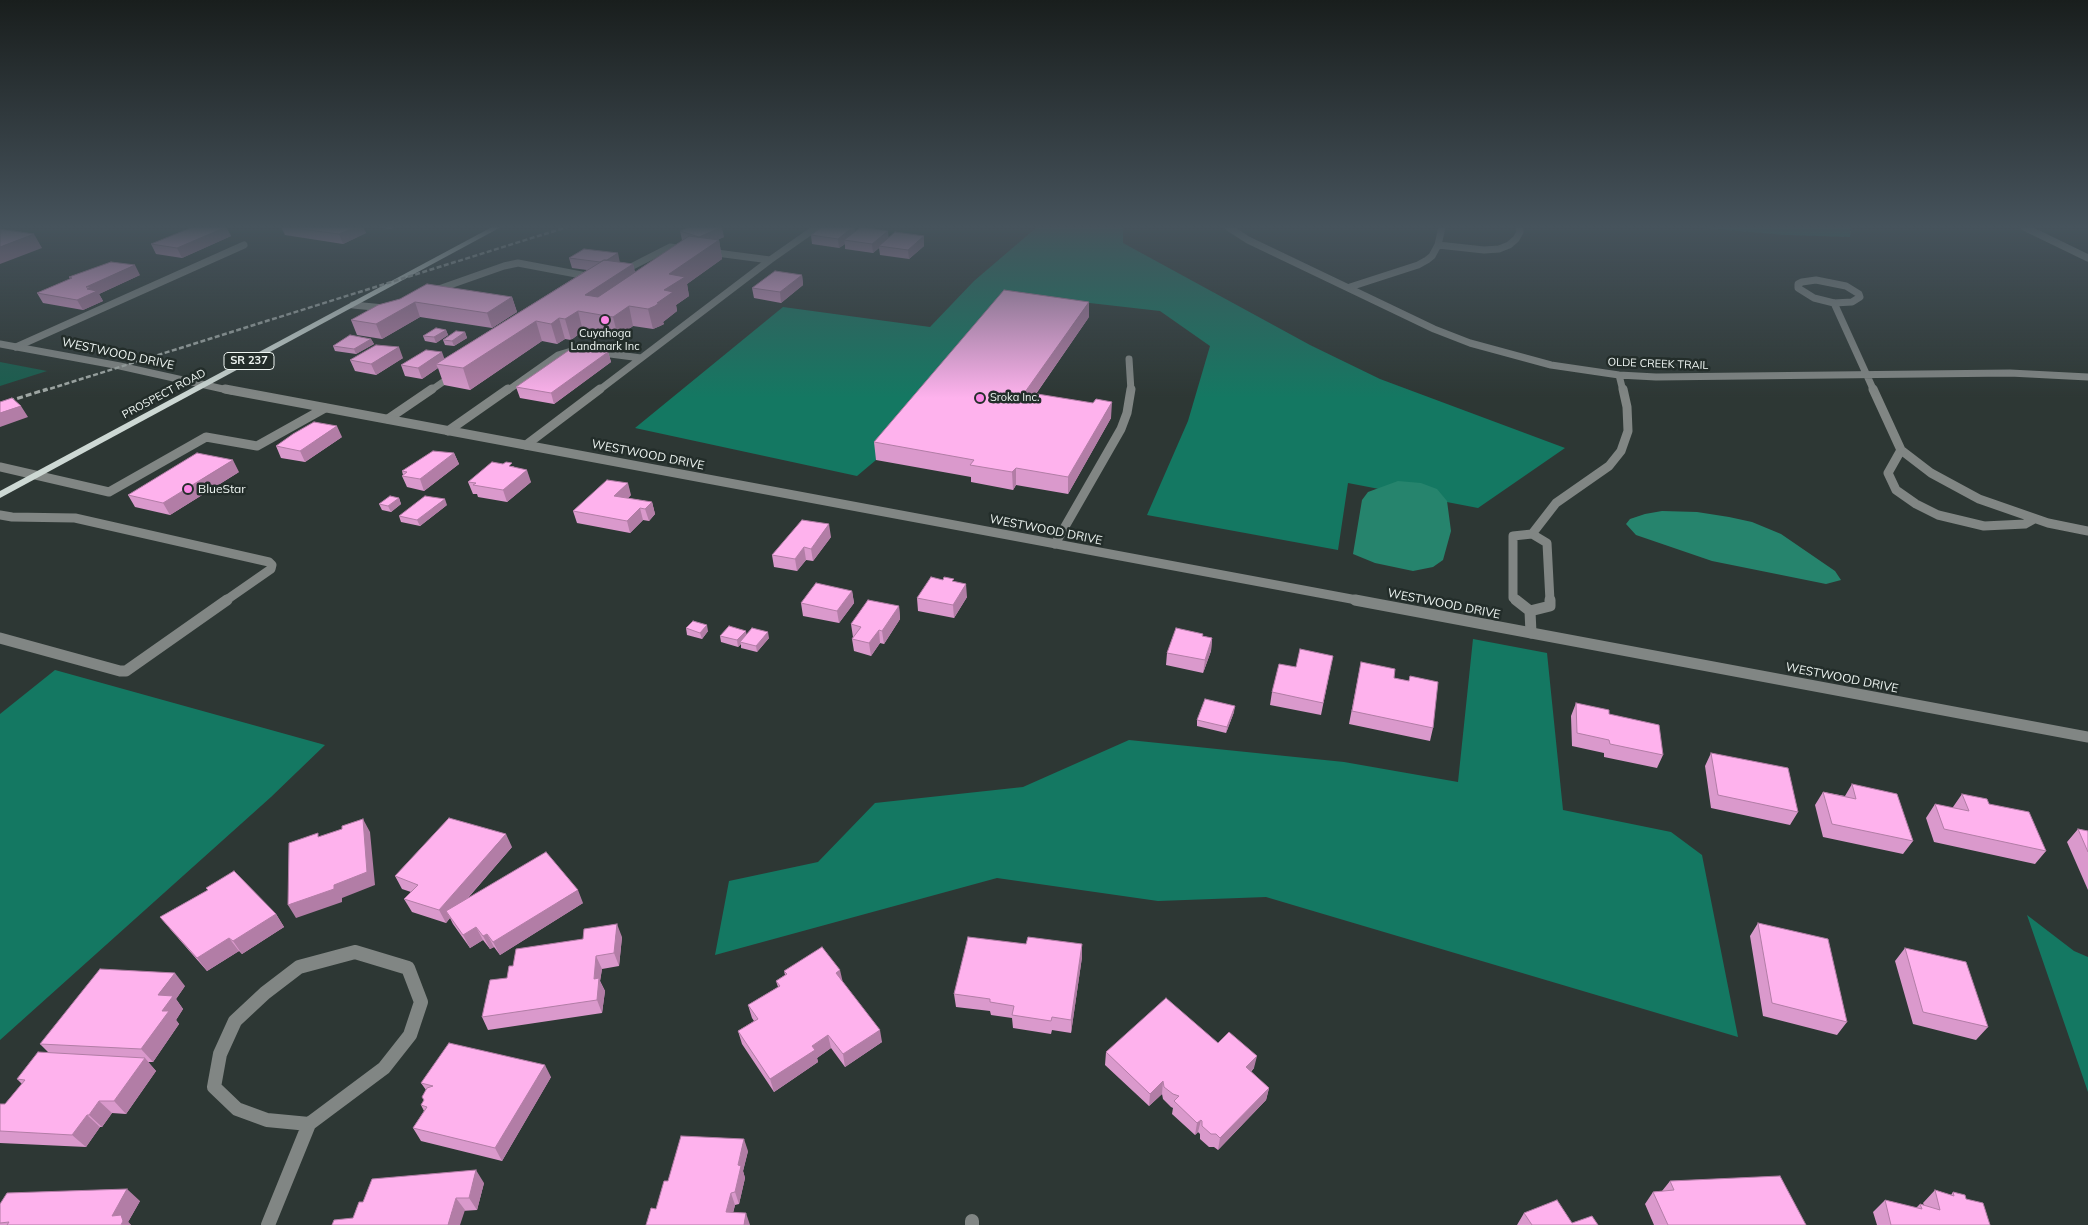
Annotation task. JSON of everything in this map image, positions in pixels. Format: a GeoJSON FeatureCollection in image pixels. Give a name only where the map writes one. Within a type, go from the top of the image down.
{"type":"FeatureCollection","features":[{"type":"Feature","properties":{"kind":"main road","name":"PROSPECT ROAD"},"geometry":{"type":"LineString","coordinates":[[0,495],[391,284]]}},
{"type":"Feature","properties":{"kind":"street"},"geometry":{"type":"LineString","coordinates":[[16,347],[156,284]]}},
{"type":"Feature","properties":{"kind":"street"},"geometry":{"type":"LineString","coordinates":[[424,294],[452,284]]}},
{"type":"Feature","properties":{"kind":"street"},"geometry":{"type":"LineString","coordinates":[[526,445],[738,284]]}},
{"type":"Feature","properties":{"kind":"street","name":"OLDE CREEK TRAIL"},"geometry":{"type":"LineString","coordinates":[[1344,284],[1410,318],[1470,343],[1551,365],[1619,375],[1705,377],[2010,372],[2088,378]]}},
{"type":"Feature","properties":{"kind":"street"},"geometry":{"type":"LineString","coordinates":[[1350,287],[1359,284]]}},
{"type":"Feature","properties":{"kind":"street"},"geometry":{"type":"LineString","coordinates":[[1798,284],[1798,288],[1806,295],[1834,303],[1852,302],[1860,297],[1854,290],[1839,284]]}},
{"type":"Feature","properties":{"kind":"street"},"geometry":{"type":"LineString","coordinates":[[1834,303],[1901,450],[1931,473],[1979,499],[2034,519],[2088,531]]}},
{"type":"Feature","properties":{"kind":"street"},"geometry":{"type":"LineString","coordinates":[[353,305],[380,309],[389,306]]}},
{"type":"Feature","properties":{"kind":"street","name":"WESTWOOD DRIVE"},"geometry":{"type":"LineString","coordinates":[[0,344],[120,366],[204,385],[325,408],[2088,737]]}},
{"type":"Feature","properties":{"kind":"street"},"geometry":{"type":"LineString","coordinates":[[448,431],[558,355],[576,349],[641,358]]}},
{"type":"Feature","properties":{"kind":"street"},"geometry":{"type":"LineString","coordinates":[[1056,544],[1121,429],[1127,413],[1131,389],[1128,359]]}},
{"type":"Feature","properties":{"kind":"street"},"geometry":{"type":"LineString","coordinates":[[388,419],[460,370]]}},
{"type":"Feature","properties":{"kind":"street"},"geometry":{"type":"LineString","coordinates":[[1532,534],[1556,503],[1609,466],[1621,451],[1628,431],[1627,406],[1619,375]]}},
{"type":"Feature","properties":{"kind":"street"},"geometry":{"type":"LineString","coordinates":[[0,467],[109,492],[206,437],[257,446],[325,408]]}},
{"type":"Feature","properties":{"kind":"street"},"geometry":{"type":"LineString","coordinates":[[1901,450],[1888,474],[1896,490],[1916,504],[1938,515],[1984,526],[2025,524],[2034,519]]}},
{"type":"Feature","properties":{"kind":"street"},"geometry":{"type":"LineString","coordinates":[[0,514],[12,517],[75,518],[269,562],[272,565],[271,569],[126,671],[120,671],[0,638]]}},
{"type":"Feature","properties":{"kind":"street"},"geometry":{"type":"LineString","coordinates":[[1530,611],[1550,606],[1547,543],[1532,534],[1513,536],[1513,598],[1530,611],[1531,633]]}},
{"type":"Feature","properties":{"kind":"street"},"geometry":{"type":"LineString","coordinates":[[268,1225],[309,1124],[384,1068],[410,1035],[421,1002],[408,968],[355,952],[299,967],[265,993],[236,1021],[220,1054],[214,1087],[237,1109],[267,1120],[309,1124]]}},
{"type":"Feature","properties":{"kind":"shaded area"},"geometry":{"type":"Polygon","coordinates":[[[971,284],[1198,284],[1310,345],[1380,379],[1565,448],[1478,508],[1348,483],[1338,550],[1147,515],[1188,421],[1210,346],[1160,311],[1002,293],[1005,305],[876,460],[857,476],[635,428],[783,307],[930,327],[971,284]]]}},
{"type":"Feature","properties":{"kind":"shaded area"},"geometry":{"type":"Polygon","coordinates":[[[0,362],[47,371],[0,386],[0,362]]]}},
{"type":"Feature","properties":{"kind":"shaded area"},"geometry":{"type":"Polygon","coordinates":[[[1398,481],[1421,483],[1437,489],[1447,501],[1451,531],[1443,560],[1433,567],[1413,571],[1375,563],[1353,554],[1362,500],[1368,492],[1398,481]]]}},
{"type":"Feature","properties":{"kind":"shaded area"},"geometry":{"type":"Polygon","coordinates":[[[1662,511],[1697,512],[1752,522],[1781,534],[1835,571],[1841,580],[1826,584],[1712,561],[1636,535],[1626,524],[1630,519],[1662,511]]]}},
{"type":"Feature","properties":{"kind":"shaded area"},"geometry":{"type":"Polygon","coordinates":[[[1473,639],[1547,653],[1563,810],[1671,832],[1702,855],[1738,1037],[1266,897],[1158,901],[997,878],[715,955],[729,881],[818,862],[875,803],[1023,787],[1129,740],[1344,762],[1458,782],[1473,639]]]}},
{"type":"Feature","properties":{"kind":"shaded area"},"geometry":{"type":"Polygon","coordinates":[[[55,670],[325,745],[271,797],[0,1040],[0,714],[55,670]]]}},
{"type":"Feature","properties":{"kind":"shaded area"},"geometry":{"type":"Polygon","coordinates":[[[2027,915],[2074,951],[2088,957],[2088,1092],[2027,915]]]}},
{"type":"Feature","properties":{"kind":"building"},"geometry":{"type":"Polygon","coordinates":[[[58,284],[92,284],[86,287],[91,287],[87,289],[97,291],[77,300],[37,293],[58,284]]]}},
{"type":"Feature","properties":{"kind":"building"},"geometry":{"type":"Polygon","coordinates":[[[427,284],[512,297],[487,313],[415,302],[376,324],[351,320],[378,305],[400,299],[427,284]]]}},
{"type":"Feature","properties":{"kind":"building"},"geometry":{"type":"Polygon","coordinates":[[[565,284],[602,284],[585,295],[598,297],[617,284],[673,284],[664,290],[673,292],[648,309],[629,306],[613,317],[578,311],[565,319],[559,318],[551,324],[536,321],[463,368],[436,364],[565,284]]]}},
{"type":"Feature","properties":{"kind":"building"},"geometry":{"type":"Polygon","coordinates":[[[757,284],[790,284],[780,292],[752,288],[757,284]]]}},
{"type":"Feature","properties":{"kind":"building","name":"Sroka Inc."},"geometry":{"type":"Polygon","coordinates":[[[1004,290],[1089,302],[1025,392],[1093,403],[1096,399],[1112,402],[1068,477],[1016,468],[1012,472],[970,465],[974,460],[874,442],[1004,290]]]}},
{"type":"Feature","properties":{"kind":"building"},"geometry":{"type":"Polygon","coordinates":[[[436,328],[446,330],[434,337],[423,336],[436,328]]]}},
{"type":"Feature","properties":{"kind":"building"},"geometry":{"type":"Polygon","coordinates":[[[456,331],[465,332],[452,341],[443,340],[456,331]]]}},
{"type":"Feature","properties":{"kind":"building"},"geometry":{"type":"Polygon","coordinates":[[[350,335],[371,339],[354,349],[333,346],[350,335]]]}},
{"type":"Feature","properties":{"kind":"building"},"geometry":{"type":"Polygon","coordinates":[[[376,345],[399,347],[371,364],[350,360],[376,345]]]}},
{"type":"Feature","properties":{"kind":"building"},"geometry":{"type":"Polygon","coordinates":[[[575,346],[608,352],[551,393],[516,387],[575,346]]]}},
{"type":"Feature","properties":{"kind":"building"},"geometry":{"type":"Polygon","coordinates":[[[426,350],[442,352],[418,368],[401,365],[426,350]]]}},
{"type":"Feature","properties":{"kind":"building"},"geometry":{"type":"Polygon","coordinates":[[[12,398],[21,406],[0,413],[0,402],[12,398]]]}},
{"type":"Feature","properties":{"kind":"building"},"geometry":{"type":"Polygon","coordinates":[[[314,422],[337,426],[300,451],[276,446],[293,434],[314,422]]]}},
{"type":"Feature","properties":{"kind":"building"},"geometry":{"type":"Polygon","coordinates":[[[433,451],[454,453],[420,479],[402,476],[407,472],[402,471],[433,451]]]}},
{"type":"Feature","properties":{"kind":"building"},"geometry":{"type":"Polygon","coordinates":[[[197,453],[233,460],[163,503],[128,495],[197,453]]]}},
{"type":"Feature","properties":{"kind":"building"},"geometry":{"type":"Polygon","coordinates":[[[492,462],[512,463],[509,466],[527,470],[503,490],[473,485],[476,483],[468,482],[492,462]]]}},
{"type":"Feature","properties":{"kind":"building"},"geometry":{"type":"Polygon","coordinates":[[[607,480],[628,483],[614,496],[652,502],[645,509],[640,508],[627,521],[573,511],[607,480]]]}},
{"type":"Feature","properties":{"kind":"building"},"geometry":{"type":"Polygon","coordinates":[[[390,496],[399,498],[388,506],[379,504],[390,496]]]}},
{"type":"Feature","properties":{"kind":"building"},"geometry":{"type":"Polygon","coordinates":[[[425,496],[445,499],[417,520],[399,516],[425,496]]]}},
{"type":"Feature","properties":{"kind":"building"},"geometry":{"type":"Polygon","coordinates":[[[802,520],[829,524],[811,549],[804,547],[795,559],[772,555],[802,520]]]}},
{"type":"Feature","properties":{"kind":"building"},"geometry":{"type":"Polygon","coordinates":[[[931,577],[943,580],[944,577],[954,579],[952,581],[966,584],[953,605],[917,598],[931,577]]]}},
{"type":"Feature","properties":{"kind":"building"},"geometry":{"type":"Polygon","coordinates":[[[816,583],[852,591],[837,611],[801,603],[816,583]]]}},
{"type":"Feature","properties":{"kind":"building"},"geometry":{"type":"Polygon","coordinates":[[[868,600],[899,606],[882,631],[879,630],[869,643],[852,639],[861,627],[851,624],[868,600]]]}},
{"type":"Feature","properties":{"kind":"building"},"geometry":{"type":"Polygon","coordinates":[[[693,621],[707,625],[700,633],[686,628],[693,621]]]}},
{"type":"Feature","properties":{"kind":"building"},"geometry":{"type":"Polygon","coordinates":[[[729,626],[746,631],[737,640],[720,636],[729,626]]]}},
{"type":"Feature","properties":{"kind":"building"},"geometry":{"type":"Polygon","coordinates":[[[752,628],[768,632],[756,646],[740,642],[752,628]]]}},
{"type":"Feature","properties":{"kind":"building"},"geometry":{"type":"Polygon","coordinates":[[[1176,628],[1212,638],[1205,660],[1167,653],[1176,628]]]}},
{"type":"Feature","properties":{"kind":"building"},"geometry":{"type":"Polygon","coordinates":[[[1300,649],[1333,656],[1323,703],[1272,692],[1279,664],[1296,667],[1300,649]]]}},
{"type":"Feature","properties":{"kind":"building"},"geometry":{"type":"Polygon","coordinates":[[[1361,662],[1395,669],[1394,678],[1409,681],[1410,676],[1438,682],[1433,728],[1352,711],[1361,662]]]}},
{"type":"Feature","properties":{"kind":"building"},"geometry":{"type":"Polygon","coordinates":[[[1205,699],[1235,706],[1227,727],[1197,720],[1205,699]]]}},
{"type":"Feature","properties":{"kind":"building"},"geometry":{"type":"Polygon","coordinates":[[[1576,703],[1609,710],[1609,714],[1659,725],[1663,755],[1610,744],[1609,740],[1577,733],[1576,703]]]}},
{"type":"Feature","properties":{"kind":"building"},"geometry":{"type":"Polygon","coordinates":[[[1711,753],[1788,768],[1798,812],[1718,795],[1711,753]]]}},
{"type":"Feature","properties":{"kind":"building"},"geometry":{"type":"Polygon","coordinates":[[[1852,784],[1897,794],[1913,841],[1832,824],[1823,792],[1856,799],[1852,784]]]}},
{"type":"Feature","properties":{"kind":"building"},"geometry":{"type":"Polygon","coordinates":[[[1962,794],[1987,799],[1989,804],[2029,812],[2046,851],[1944,829],[1935,804],[1969,811],[1962,794]]]}},
{"type":"Feature","properties":{"kind":"building"},"geometry":{"type":"Polygon","coordinates":[[[449,818],[506,834],[439,910],[404,899],[418,885],[395,876],[449,818]]]}},
{"type":"Feature","properties":{"kind":"building"},"geometry":{"type":"Polygon","coordinates":[[[363,819],[367,872],[334,885],[334,889],[288,905],[289,843],[318,833],[318,837],[363,819]]]}},
{"type":"Feature","properties":{"kind":"building"},"geometry":{"type":"Polygon","coordinates":[[[2078,829],[2088,831],[2088,852],[2078,829]]]}},
{"type":"Feature","properties":{"kind":"building"},"geometry":{"type":"Polygon","coordinates":[[[546,852],[578,890],[493,942],[487,934],[483,936],[476,927],[463,935],[446,911],[546,852]]]}},
{"type":"Feature","properties":{"kind":"building"},"geometry":{"type":"Polygon","coordinates":[[[234,871],[276,914],[233,941],[229,938],[197,958],[160,917],[208,890],[206,888],[234,871]]]}},
{"type":"Feature","properties":{"kind":"building"},"geometry":{"type":"Polygon","coordinates":[[[1758,923],[1828,939],[1847,1022],[1772,1003],[1758,923]]]}},
{"type":"Feature","properties":{"kind":"building"},"geometry":{"type":"Polygon","coordinates":[[[617,924],[614,953],[596,956],[594,979],[599,978],[597,1000],[482,1017],[490,980],[507,978],[509,966],[513,966],[516,949],[583,939],[584,929],[617,924]]]}},
{"type":"Feature","properties":{"kind":"building"},"geometry":{"type":"Polygon","coordinates":[[[968,937],[1026,944],[1028,937],[1082,944],[1071,1020],[1052,1017],[1051,1021],[1012,1015],[1014,1006],[990,1002],[990,999],[954,994],[968,937]]]}},
{"type":"Feature","properties":{"kind":"building"},"geometry":{"type":"Polygon","coordinates":[[[822,947],[840,970],[836,973],[880,1030],[843,1054],[828,1035],[812,1046],[815,1050],[770,1079],[738,1031],[758,1019],[748,1005],[780,986],[776,981],[787,974],[784,971],[822,947]]]}},
{"type":"Feature","properties":{"kind":"building"},"geometry":{"type":"Polygon","coordinates":[[[1905,948],[1966,962],[1988,1027],[1923,1012],[1905,948]]]}},
{"type":"Feature","properties":{"kind":"building"},"geometry":{"type":"Polygon","coordinates":[[[100,969],[175,973],[158,995],[173,996],[162,1011],[169,1011],[141,1049],[40,1044],[100,969]]]}},
{"type":"Feature","properties":{"kind":"building"},"geometry":{"type":"Polygon","coordinates":[[[1166,998],[1218,1043],[1229,1032],[1257,1056],[1246,1067],[1269,1088],[1220,1138],[1216,1134],[1211,1134],[1202,1126],[1201,1120],[1197,1123],[1174,1101],[1179,1096],[1164,1087],[1163,1081],[1150,1094],[1106,1052],[1166,998]]]}},
{"type":"Feature","properties":{"kind":"building"},"geometry":{"type":"Polygon","coordinates":[[[449,1043],[545,1065],[495,1148],[413,1128],[427,1107],[421,1105],[424,1100],[422,1097],[427,1088],[433,1086],[421,1083],[449,1043]]]}},
{"type":"Feature","properties":{"kind":"building"},"geometry":{"type":"Polygon","coordinates":[[[38,1052],[145,1058],[114,1101],[99,1101],[72,1135],[0,1131],[0,1104],[5,1104],[25,1080],[17,1079],[38,1052]]]}},
{"type":"Feature","properties":{"kind":"building"},"geometry":{"type":"Polygon","coordinates":[[[681,1136],[744,1139],[738,1165],[741,1166],[735,1192],[731,1193],[726,1212],[746,1213],[744,1225],[646,1225],[651,1208],[656,1209],[664,1181],[668,1181],[681,1136]]]}},
{"type":"Feature","properties":{"kind":"building"},"geometry":{"type":"Polygon","coordinates":[[[476,1170],[469,1198],[456,1198],[448,1225],[332,1225],[334,1220],[353,1218],[359,1202],[363,1202],[372,1179],[476,1170]]]}},
{"type":"Feature","properties":{"kind":"building"},"geometry":{"type":"Polygon","coordinates":[[[1780,1176],[1806,1225],[1668,1225],[1653,1192],[1674,1190],[1670,1181],[1780,1176]]]}},
{"type":"Feature","properties":{"kind":"building"},"geometry":{"type":"Polygon","coordinates":[[[127,1189],[112,1216],[121,1215],[123,1221],[121,1225],[7,1225],[9,1222],[0,1223],[0,1204],[7,1193],[127,1189]]]}},
{"type":"Feature","properties":{"kind":"building"},"geometry":{"type":"Polygon","coordinates":[[[1935,1190],[1954,1196],[1953,1192],[1965,1195],[1966,1199],[1983,1203],[1990,1225],[1891,1225],[1885,1200],[1922,1209],[1920,1204],[1940,1210],[1935,1190]]]}},
{"type":"Feature","properties":{"kind":"building"},"geometry":{"type":"Polygon","coordinates":[[[1557,1200],[1572,1223],[1592,1216],[1598,1225],[1532,1225],[1524,1213],[1557,1200]]]}},
{"type":"Feature","properties":{"kind":"railway"},"geometry":{"type":"LineString","coordinates":[[43,391],[384,284]]}},
{"type":"Feature","properties":{"kind":"railway"},"geometry":{"type":"LineString","coordinates":[[0,404],[47,389]]}},
{"type":"Feature","properties":{"kind":"place","name":"Cuyahoga Landmark Inc"},"geometry":{"type":"Point","coordinates":[605,320]}},
{"type":"Feature","properties":{"kind":"place","name":"Sroka Inc."},"geometry":{"type":"Point","coordinates":[980,398]}},
{"type":"Feature","properties":{"kind":"place","name":"BlueStar"},"geometry":{"type":"Point","coordinates":[188,489]}}]}
